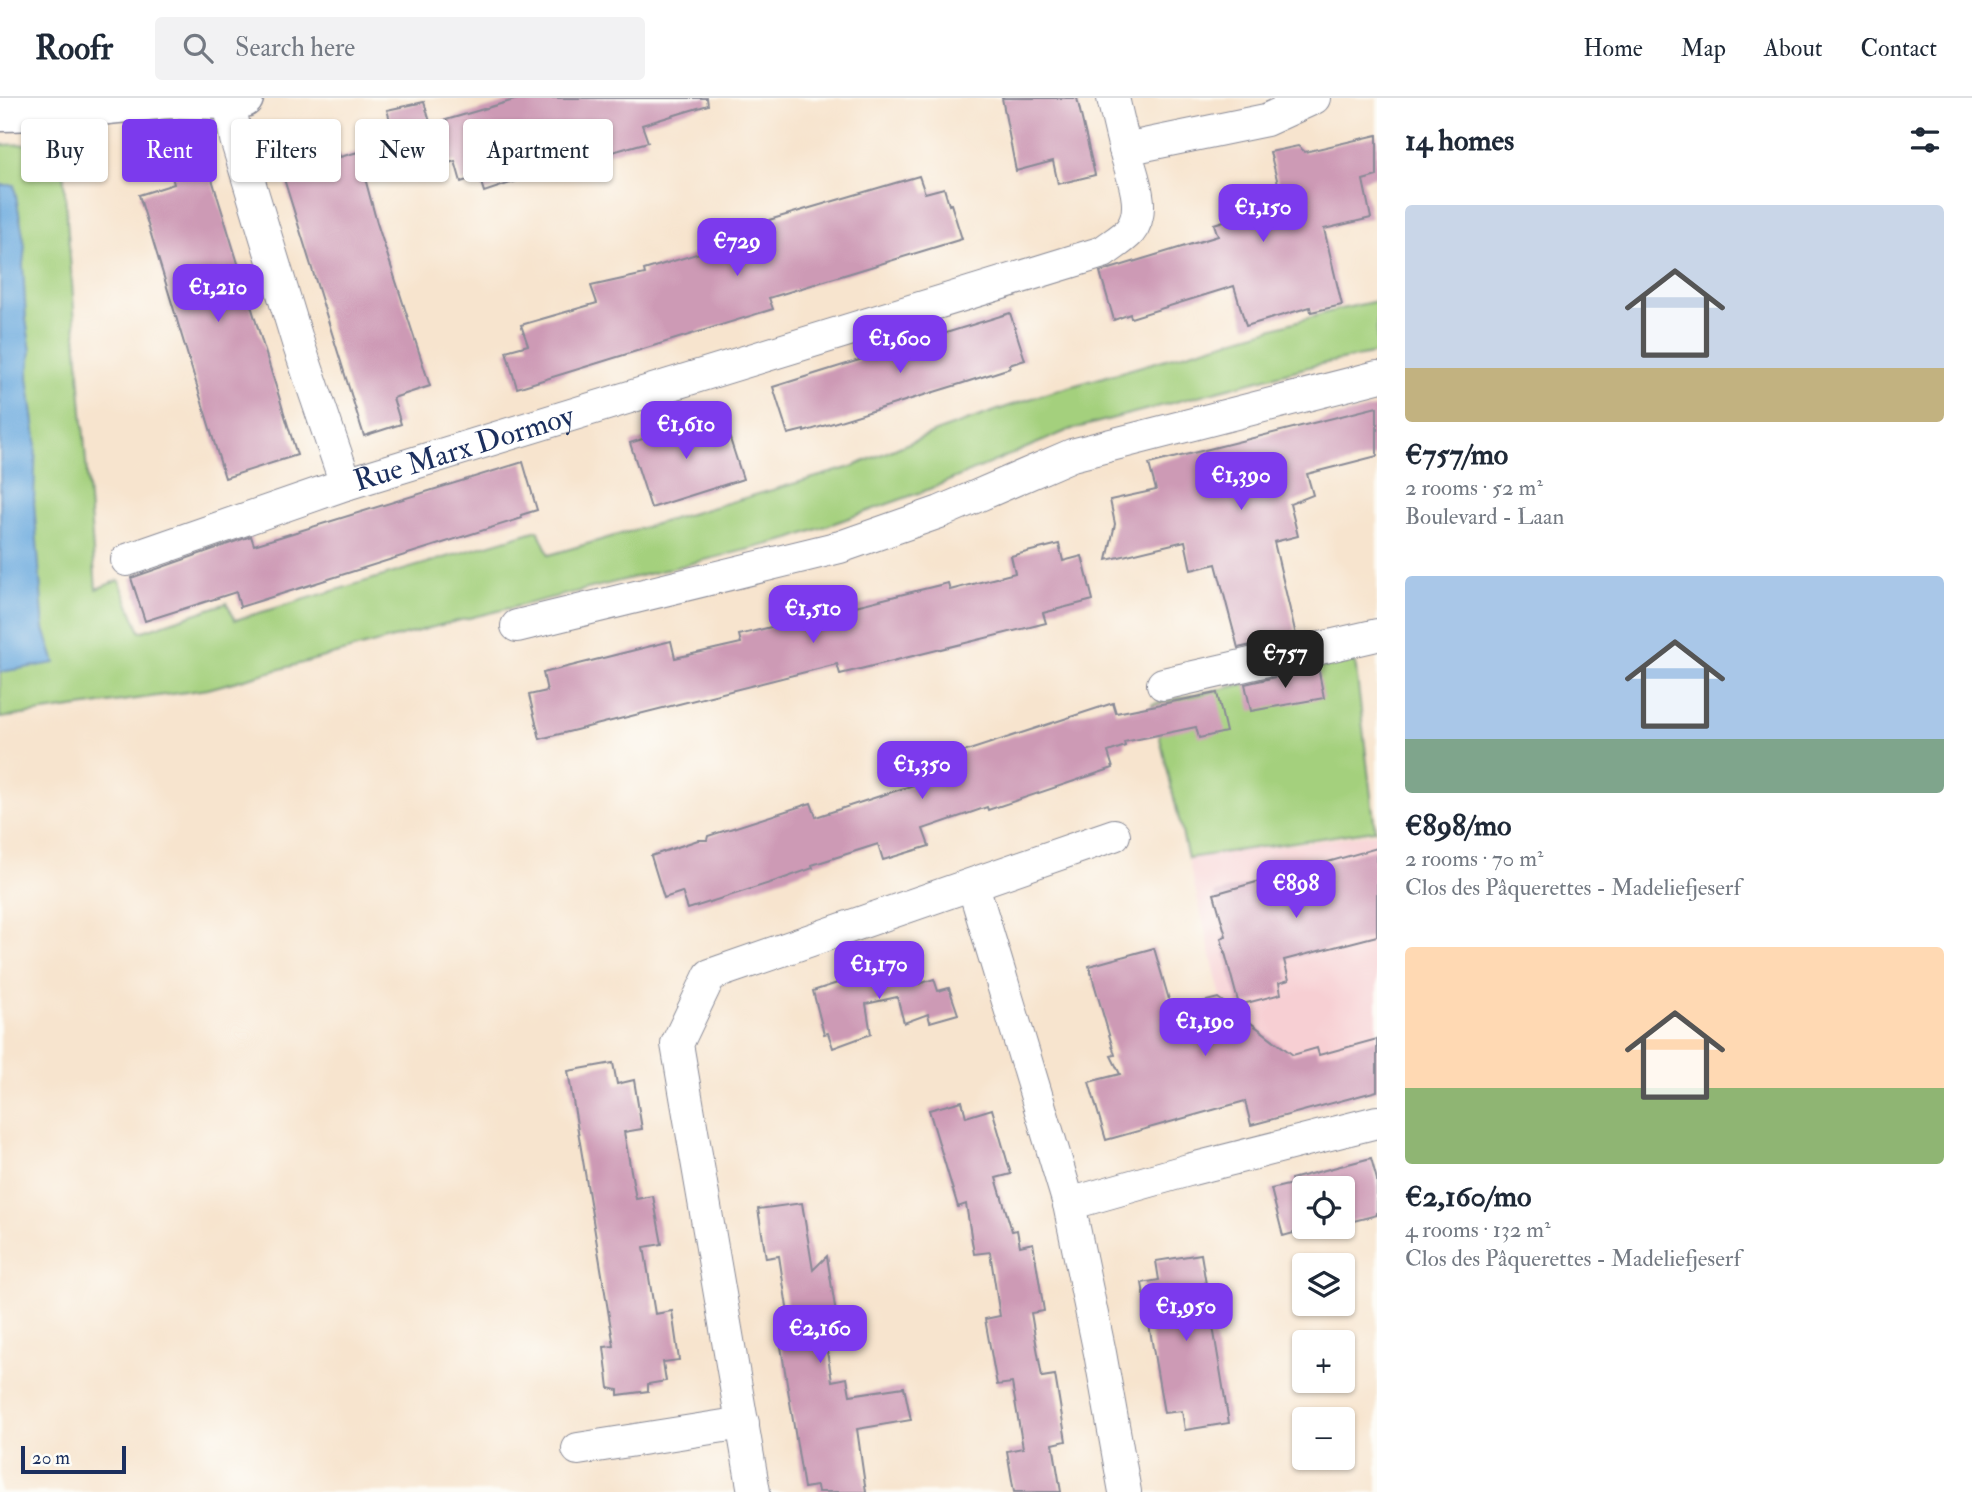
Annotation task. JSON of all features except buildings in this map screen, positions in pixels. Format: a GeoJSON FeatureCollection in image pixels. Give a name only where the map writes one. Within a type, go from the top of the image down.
{"type":"FeatureCollection","features":[{"type":"Feature","properties":{"kind":"main road"},"geometry":{"type":"LineString","coordinates":[[0,112],[81,109],[172,98],[236,99]]}},
{"type":"Feature","properties":{"kind":"main road"},"geometry":{"type":"LineString","coordinates":[[0,136],[57,134],[163,122],[236,99]]}},
{"type":"Feature","properties":{"kind":"street","name":"Rue Marx Dormoy"},"geometry":{"type":"LineString","coordinates":[[127,560],[346,484],[1103,252],[1129,232],[1138,212],[1138,199],[1113,98]]}},
{"type":"Feature","properties":{"kind":"street"},"geometry":{"type":"LineString","coordinates":[[1125,149],[1266,120],[1314,98]]}},
{"type":"Feature","properties":{"kind":"street"},"geometry":{"type":"LineString","coordinates":[[236,99],[236,139],[295,333],[346,484]]}},
{"type":"Feature","properties":{"kind":"street"},"geometry":{"type":"LineString","coordinates":[[517,626],[840,547],[940,513],[1072,455],[1377,377]]}},
{"type":"Feature","properties":{"kind":"street"},"geometry":{"type":"LineString","coordinates":[[1163,684],[1377,635]]}},
{"type":"Feature","properties":{"kind":"street"},"geometry":{"type":"LineString","coordinates":[[754,1492],[677,1044],[709,975],[1114,835]]}},
{"type":"Feature","properties":{"kind":"street"},"geometry":{"type":"LineString","coordinates":[[973,885],[1069,1204],[1125,1492]]}},
{"type":"Feature","properties":{"kind":"street"},"geometry":{"type":"LineString","coordinates":[[1069,1204],[1192,1169],[1377,1122]]}},
{"type":"Feature","properties":{"kind":"street"},"geometry":{"type":"LineString","coordinates":[[578,1449],[743,1423]]}},
{"type":"Feature","properties":{"kind":"shaded area"},"geometry":{"type":"Polygon","coordinates":[[[1377,833],[1377,1091],[1251,1125],[1188,858],[1377,833]]]}},
{"type":"Feature","properties":{"kind":"green space"},"geometry":{"type":"Polygon","coordinates":[[[21,144],[21,182],[64,182],[96,589],[119,580],[140,632],[227,603],[235,620],[538,530],[549,555],[851,467],[938,431],[1041,395],[1336,310],[1377,301],[1377,353],[1316,365],[1069,430],[927,490],[790,539],[441,625],[208,689],[0,718],[0,145],[21,144]]]}},
{"type":"Feature","properties":{"kind":"green space"},"geometry":{"type":"Polygon","coordinates":[[[1355,660],[1375,830],[1188,858],[1152,704],[1355,660]]]}},
{"type":"Feature","properties":{"kind":"water"},"geometry":{"type":"Polygon","coordinates":[[[0,185],[14,185],[25,246],[23,265],[26,319],[31,351],[28,377],[36,438],[34,502],[44,629],[55,663],[0,672],[0,185]]]}}]}
